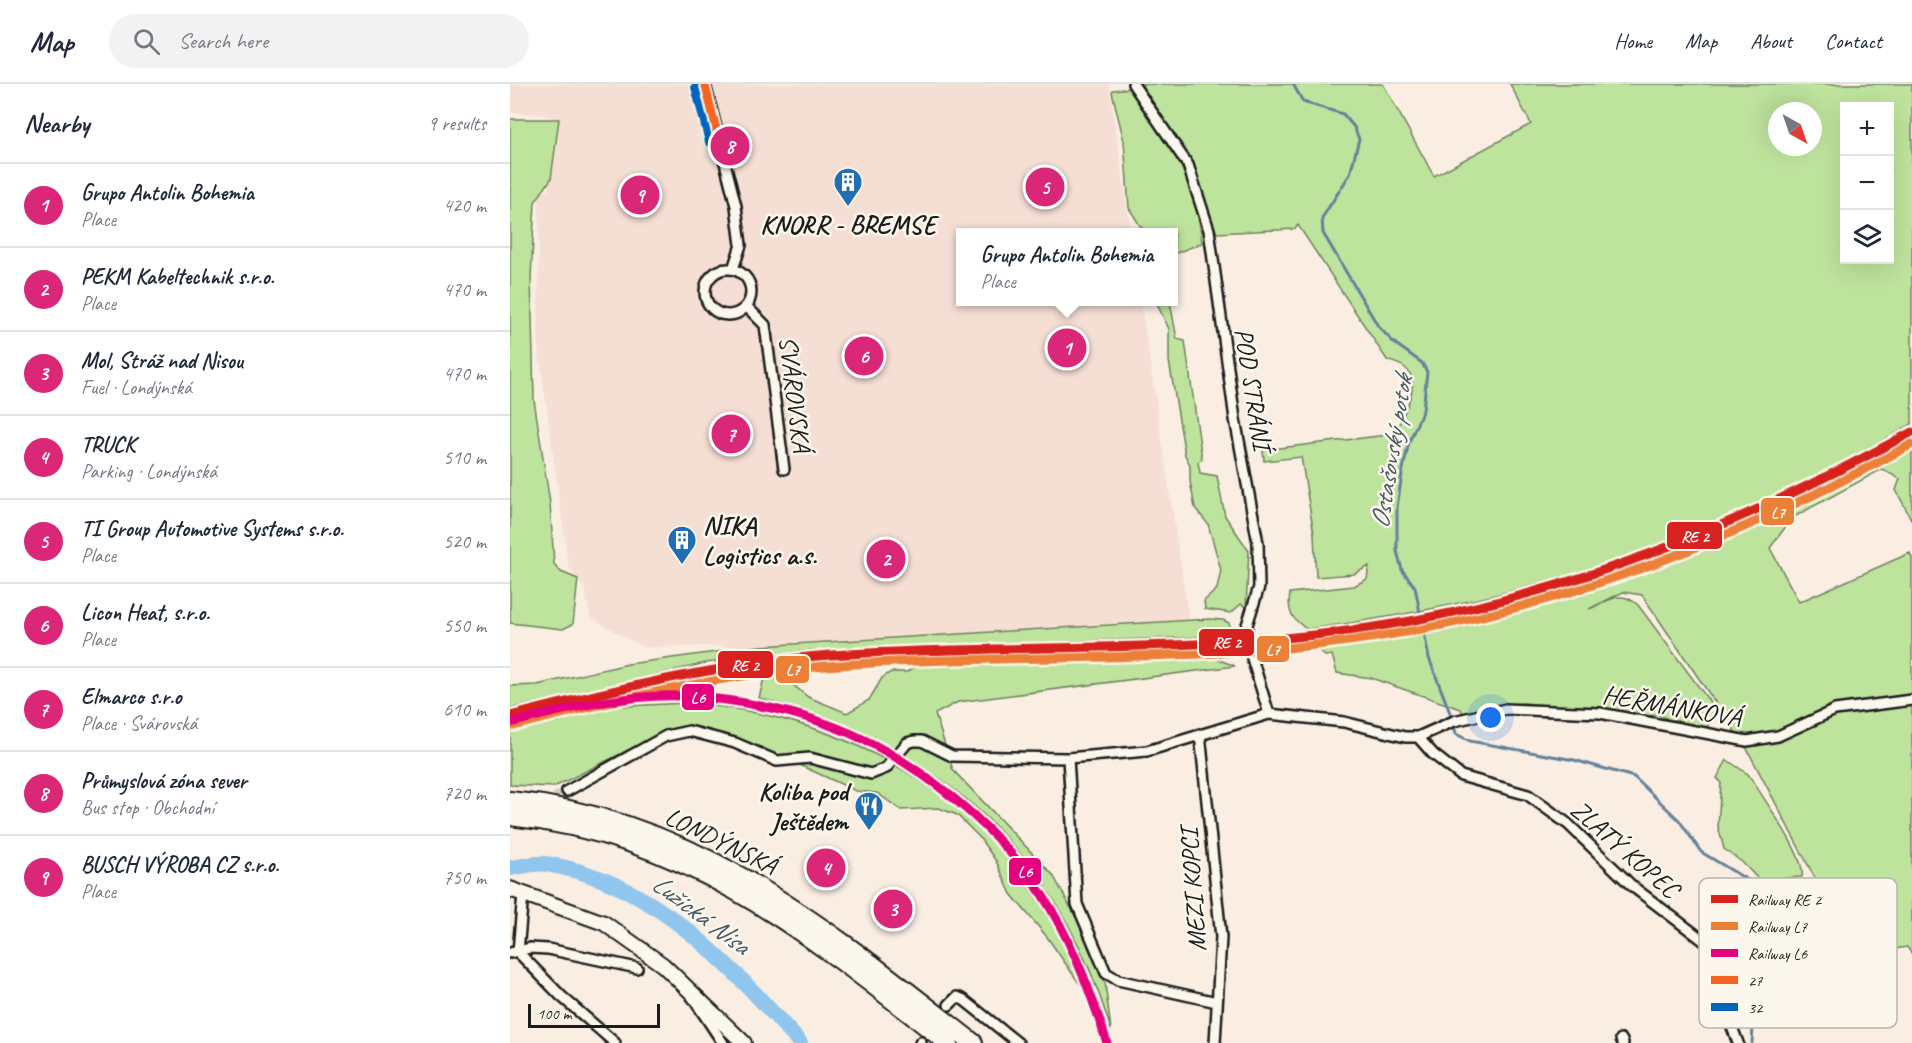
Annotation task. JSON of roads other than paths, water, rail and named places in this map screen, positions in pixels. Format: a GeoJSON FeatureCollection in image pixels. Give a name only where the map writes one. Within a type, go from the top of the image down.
{"type":"FeatureCollection","features":[{"type":"Feature","properties":{"kind":"highway","name":"LONDÝNSKÁ"},"geometry":{"type":"LineString","coordinates":[[510,801],[572,810],[616,822],[663,837],[732,870],[817,925],[973,1043]]}},
{"type":"Feature","properties":{"kind":"highway","name":"LONDÝNSKÁ"},"geometry":{"type":"LineString","coordinates":[[510,816],[566,824],[614,836],[658,851],[702,871],[799,929],[948,1043]]}},
{"type":"Feature","properties":{"kind":"street"},"geometry":{"type":"LineString","coordinates":[[705,84],[736,206],[741,244],[733,269]]}},
{"type":"Feature","properties":{"kind":"street","name":"POD STRÁNÍ"},"geometry":{"type":"LineString","coordinates":[[1133,84],[1188,165],[1209,230],[1235,419],[1258,543],[1259,587],[1247,625],[1247,642],[1269,714]]}},
{"type":"Feature","properties":{"kind":"street"},"geometry":{"type":"LineString","coordinates":[[723,269],[733,269],[741,272],[751,286],[751,297],[746,306],[731,315],[723,315],[715,311],[705,298],[707,281],[713,273],[723,269]]}},
{"type":"Feature","properties":{"kind":"street","name":"SVÁROVSKÁ"},"geometry":{"type":"LineString","coordinates":[[746,306],[765,325],[784,469]]}},
{"type":"Feature","properties":{"kind":"street","name":"HEŘMÁNKOVÁ"},"geometry":{"type":"LineString","coordinates":[[1418,737],[1454,721],[1506,709],[1600,713],[1742,741],[1760,741],[1835,710],[1912,700]]}},
{"type":"Feature","properties":{"kind":"street"},"geometry":{"type":"LineString","coordinates":[[567,791],[666,736],[689,731],[735,742],[777,761],[810,758],[871,774],[886,768],[907,743],[914,741],[922,741],[952,756],[1068,758],[1147,751],[1269,714],[1344,722],[1405,737],[1418,737]]}},
{"type":"Feature","properties":{"kind":"street","name":"MEZI KOPCI"},"geometry":{"type":"LineString","coordinates":[[1200,734],[1221,937],[1215,1043]]}},
{"type":"Feature","properties":{"kind":"street","name":"ZLATÝ KOPEC"},"geometry":{"type":"LineString","coordinates":[[1418,737],[1433,754],[1461,776],[1528,795],[1568,824],[1632,886],[1699,937]]}},
{"type":"Feature","properties":{"kind":"street"},"geometry":{"type":"LineString","coordinates":[[1068,758],[1077,904],[1106,973],[1118,980],[1217,1002]]}},
{"type":"Feature","properties":{"kind":"street"},"geometry":{"type":"LineString","coordinates":[[615,1043],[514,952],[517,892],[604,923],[687,985],[744,1043]]}},
{"type":"Feature","properties":{"kind":"street"},"geometry":{"type":"LineString","coordinates":[[514,952],[530,948],[549,949],[637,968]]}},
{"type":"Feature","properties":{"kind":"street"},"geometry":{"type":"LineString","coordinates":[[687,985],[694,1004],[723,1043]]}},
{"type":"Feature","properties":{"kind":"street"},"geometry":{"type":"LineString","coordinates":[[949,1005],[957,997],[964,1000],[1018,1043]]}},
{"type":"Feature","properties":{"kind":"street"},"geometry":{"type":"LineString","coordinates":[[1732,1028],[1738,1043]]}},
{"type":"Feature","properties":{"kind":"street","name":"ZLATÝ KOPEC"},"geometry":{"type":"LineString","coordinates":[[1730,1043],[1732,1028]]}},
{"type":"Feature","properties":{"kind":"waterway","name":"Ostašovský potok"},"geometry":{"type":"LineString","coordinates":[[1293,84],[1303,102],[1343,114],[1354,127],[1359,139],[1350,174],[1322,218],[1323,233],[1378,326],[1393,342],[1422,363],[1427,372],[1423,410],[1409,442],[1402,474],[1397,507],[1397,551],[1402,570],[1415,587],[1429,658],[1452,718]]}},
{"type":"Feature","properties":{"kind":"waterway","name":"Ostašovský potok"},"geometry":{"type":"LineString","coordinates":[[1454,725],[1456,734],[1470,741],[1574,760],[1634,777],[1679,820],[1701,852],[1744,878]]}},
{"type":"Feature","properties":{"kind":"waterway","name":"Lužická Nisa"},"geometry":{"type":"LineString","coordinates":[[510,868],[546,864],[585,873],[622,888],[656,907],[718,957],[800,1043]]}},
{"type":"Feature","properties":{"kind":"waterway","name":"Ostašovský potok"},"geometry":{"type":"LineString","coordinates":[[1752,1043],[1753,1028]]}},
{"type":"Feature","properties":{"kind":"tunnel"},"geometry":{"type":"LineString","coordinates":[[543,804],[567,791]]}},
{"type":"Feature","properties":{"kind":"rail line","name":"L7"},"geometry":{"type":"LineString","coordinates":[[513,726],[668,690],[786,670],[895,662],[1239,652],[1376,637],[1447,624],[1517,608],[1653,564],[1784,509],[1912,444]]}},
{"type":"Feature","properties":{"kind":"rail line","name":"L6"},"geometry":{"type":"LineString","coordinates":[[510,723],[618,700],[663,696],[703,697],[757,705],[810,718],[859,738],[892,755],[924,775],[954,798],[1009,851],[1032,880],[1051,909],[1076,958],[1107,1043]]}},
{"type":"Feature","properties":{"kind":"place","name":"Průmyslová zóna sever"},"geometry":{"type":"Point","coordinates":[730,146]}},
{"type":"Feature","properties":{"kind":"place","name":"TI Group Automotive Systems s.r.o."},"geometry":{"type":"Point","coordinates":[1045,187]}},
{"type":"Feature","properties":{"kind":"place","name":"BUSCH VÝROBA CZ s.r.o."},"geometry":{"type":"Point","coordinates":[640,195]}},
{"type":"Feature","properties":{"kind":"place","name":"KNORR - BREMSE"},"geometry":{"type":"Point","coordinates":[848,208]}},
{"type":"Feature","properties":{"kind":"place","name":"Grupo Antolin Bohemia"},"geometry":{"type":"Point","coordinates":[1067,348]}},
{"type":"Feature","properties":{"kind":"place","name":"Licon Heat, s.r.o."},"geometry":{"type":"Point","coordinates":[864,356]}},
{"type":"Feature","properties":{"kind":"place","name":"Elmarco s.r.o"},"geometry":{"type":"Point","coordinates":[731,434]}},
{"type":"Feature","properties":{"kind":"place","name":"PEKM Kabeltechnik s.r.o."},"geometry":{"type":"Point","coordinates":[886,559]}},
{"type":"Feature","properties":{"kind":"place","name":"NIKA Logistics a.s."},"geometry":{"type":"Point","coordinates":[682,566]}},
{"type":"Feature","properties":{"kind":"place","name":"Koliba pod Ještědem"},"geometry":{"type":"Point","coordinates":[869,832]}},
{"type":"Feature","properties":{"kind":"place","name":"TRUCK"},"geometry":{"type":"Point","coordinates":[826,868]}},
{"type":"Feature","properties":{"kind":"place","name":"Mol, Stráž nad Nisou"},"geometry":{"type":"Point","coordinates":[893,909]}}]}
